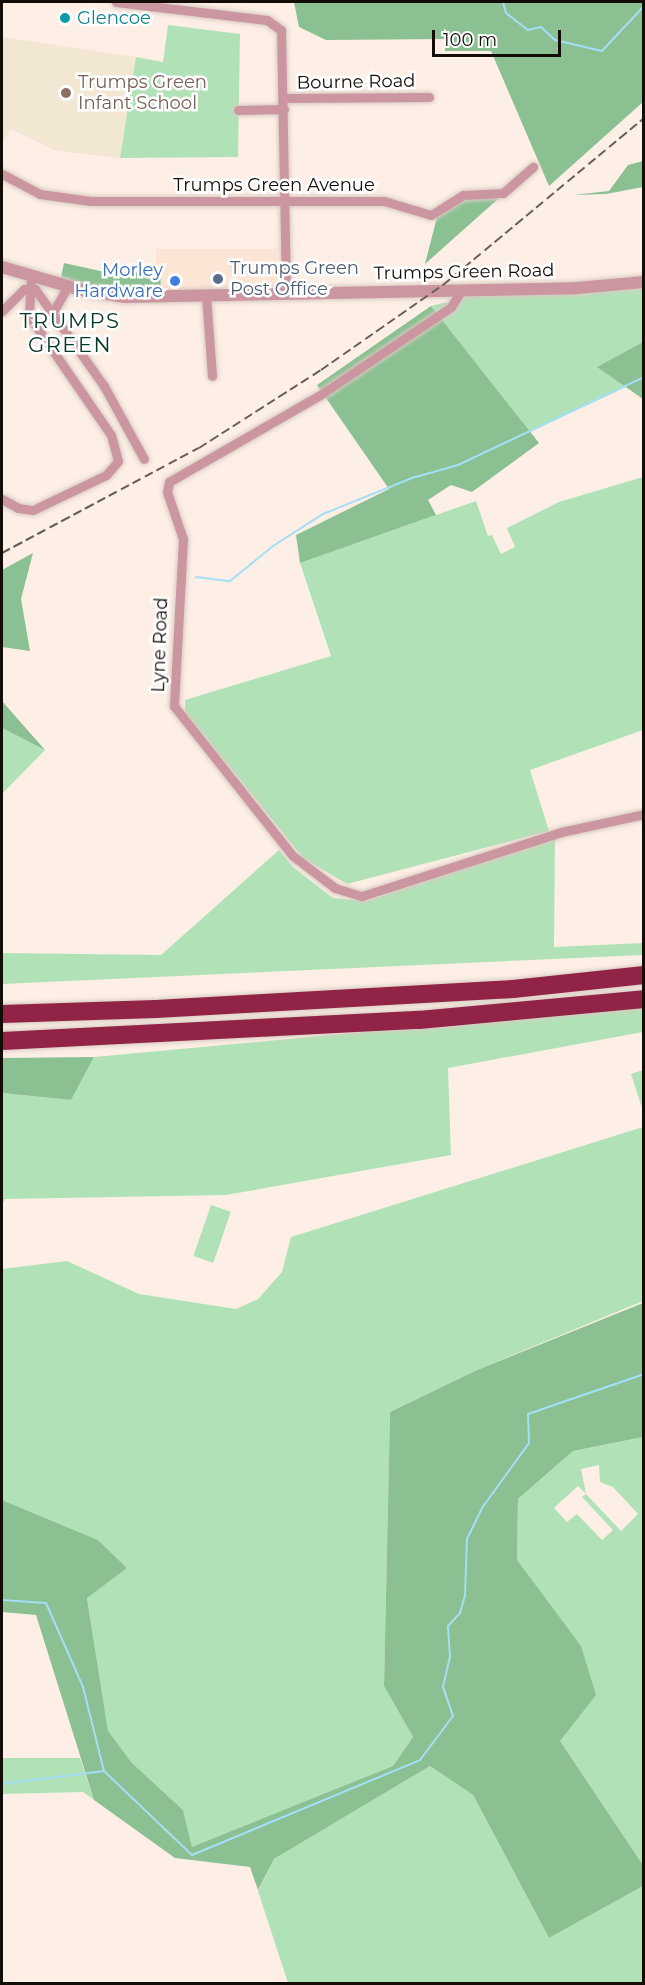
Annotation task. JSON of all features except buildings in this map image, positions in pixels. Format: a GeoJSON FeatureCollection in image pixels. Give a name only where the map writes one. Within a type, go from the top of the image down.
{"type":"FeatureCollection","features":[{"type":"Feature","properties":{"kind":"highway"},"geometry":{"type":"LineString","coordinates":[[2,1014],[156,1010],[501,990],[644,975]]}},
{"type":"Feature","properties":{"kind":"highway"},"geometry":{"type":"LineString","coordinates":[[2,1041],[419,1020],[644,999]]}},
{"type":"Feature","properties":{"kind":"street"},"geometry":{"type":"LineString","coordinates":[[116,2],[270,21],[281,30],[286,295]]}},
{"type":"Feature","properties":{"kind":"street","name":"Bourne Road"},"geometry":{"type":"LineString","coordinates":[[284,98],[429,97]]}},
{"type":"Feature","properties":{"kind":"street"},"geometry":{"type":"LineString","coordinates":[[238,110],[284,110]]}},
{"type":"Feature","properties":{"kind":"street","name":"Trumps Green Avenue"},"geometry":{"type":"LineString","coordinates":[[2,174],[40,194],[91,201],[384,201],[431,215],[464,195],[503,193],[533,167]]}},
{"type":"Feature","properties":{"kind":"street","name":"Trumps Green Road"},"geometry":{"type":"LineString","coordinates":[[3,265],[31,281],[125,297],[461,291],[644,282]]}},
{"type":"Feature","properties":{"kind":"street"},"geometry":{"type":"LineString","coordinates":[[2,311],[31,281]]}},
{"type":"Feature","properties":{"kind":"street"},"geometry":{"type":"LineString","coordinates":[[31,281],[118,407],[144,459]]}},
{"type":"Feature","properties":{"kind":"street"},"geometry":{"type":"LineString","coordinates":[[2,499],[18,508],[33,510],[106,475],[118,461],[111,435],[29,316],[31,281]]}},
{"type":"Feature","properties":{"kind":"street"},"geometry":{"type":"LineString","coordinates":[[53,312],[68,286]]}},
{"type":"Feature","properties":{"kind":"street","name":"Lyne Road"},"geometry":{"type":"LineString","coordinates":[[461,291],[451,307],[320,395],[169,482],[167,492],[183,539],[174,706],[293,856],[334,888],[362,896],[561,832],[644,814]]}},
{"type":"Feature","properties":{"kind":"street"},"geometry":{"type":"LineString","coordinates":[[206,296],[212,376]]}},
{"type":"Feature","properties":{"kind":"shaded area","name":"Trumps Green Infant School"},"geometry":{"type":"Polygon","coordinates":[[[2,37],[136,57],[120,158],[56,151],[11,129],[2,143],[2,37]]]}},
{"type":"Feature","properties":{"kind":"shaded area"},"geometry":{"type":"Polygon","coordinates":[[[156,249],[277,249],[277,290],[156,290],[156,249]]]}},
{"type":"Feature","properties":{"kind":"green space"},"geometry":{"type":"Polygon","coordinates":[[[294,2],[643,2],[643,102],[549,186],[491,51],[445,51],[445,39],[326,40],[299,27],[294,2]]]}},
{"type":"Feature","properties":{"kind":"green space"},"geometry":{"type":"Polygon","coordinates":[[[168,25],[240,34],[238,157],[120,158],[136,57],[163,62],[168,25]]]}},
{"type":"Feature","properties":{"kind":"green space"},"geometry":{"type":"Polygon","coordinates":[[[643,161],[643,187],[606,194],[573,195],[609,191],[628,165],[643,161]]]}},
{"type":"Feature","properties":{"kind":"green space"},"geometry":{"type":"Polygon","coordinates":[[[476,197],[498,199],[425,264],[437,217],[463,199],[476,197]]]}},
{"type":"Feature","properties":{"kind":"green space"},"geometry":{"type":"Polygon","coordinates":[[[64,263],[105,272],[160,273],[161,288],[154,294],[93,288],[61,277],[64,263]]]}},
{"type":"Feature","properties":{"kind":"green space"},"geometry":{"type":"Polygon","coordinates":[[[643,289],[643,342],[598,367],[628,386],[530,432],[431,306],[467,297],[511,293],[643,289]]]}},
{"type":"Feature","properties":{"kind":"green space"},"geometry":{"type":"Polygon","coordinates":[[[431,306],[539,443],[472,492],[451,485],[428,500],[436,515],[300,563],[296,535],[389,489],[317,385],[431,306]]]}},
{"type":"Feature","properties":{"kind":"green space"},"geometry":{"type":"Polygon","coordinates":[[[643,342],[643,399],[597,367],[643,342]]]}},
{"type":"Feature","properties":{"kind":"green space"},"geometry":{"type":"Polygon","coordinates":[[[643,477],[643,730],[530,770],[549,831],[347,884],[303,858],[185,712],[185,700],[331,656],[300,563],[476,501],[488,536],[492,535],[501,554],[515,547],[507,528],[559,502],[643,477]]]}},
{"type":"Feature","properties":{"kind":"green space"},"geometry":{"type":"Polygon","coordinates":[[[33,553],[21,599],[30,651],[2,647],[2,570],[33,553]]]}},
{"type":"Feature","properties":{"kind":"green space"},"geometry":{"type":"Polygon","coordinates":[[[2,701],[45,750],[2,728],[2,701]]]}},
{"type":"Feature","properties":{"kind":"green space"},"geometry":{"type":"Polygon","coordinates":[[[2,728],[45,750],[2,794],[2,728]]]}},
{"type":"Feature","properties":{"kind":"green space"},"geometry":{"type":"Polygon","coordinates":[[[555,838],[554,947],[644,943],[643,955],[2,984],[2,953],[161,955],[279,850],[293,867],[333,898],[367,901],[555,838]]]}},
{"type":"Feature","properties":{"kind":"green space"},"geometry":{"type":"Polygon","coordinates":[[[643,1006],[643,1032],[448,1068],[451,1155],[226,1195],[5,1199],[2,1205],[2,1093],[71,1100],[94,1057],[643,1006]]]}},
{"type":"Feature","properties":{"kind":"green space"},"geometry":{"type":"Polygon","coordinates":[[[94,1057],[71,1100],[2,1093],[2,1058],[94,1057]]]}},
{"type":"Feature","properties":{"kind":"green space"},"geometry":{"type":"Polygon","coordinates":[[[644,1070],[643,1111],[631,1074],[644,1070]]]}},
{"type":"Feature","properties":{"kind":"green space"},"geometry":{"type":"Polygon","coordinates":[[[643,1127],[643,1301],[477,1370],[390,1412],[384,1686],[413,1737],[393,1766],[192,1848],[183,1810],[131,1762],[108,1732],[87,1597],[127,1568],[98,1540],[2,1500],[2,1269],[67,1261],[139,1294],[236,1309],[258,1299],[282,1272],[291,1237],[643,1127]]]}},
{"type":"Feature","properties":{"kind":"green space"},"geometry":{"type":"Polygon","coordinates":[[[211,1205],[231,1212],[213,1263],[193,1256],[211,1205]]]}},
{"type":"Feature","properties":{"kind":"green space"},"geometry":{"type":"Polygon","coordinates":[[[643,1303],[643,1437],[573,1451],[518,1499],[517,1560],[581,1646],[596,1695],[560,1741],[643,1865],[643,1886],[549,1938],[473,1795],[430,1766],[274,1859],[258,1890],[250,1867],[175,1858],[94,1800],[36,1615],[2,1612],[2,1500],[98,1540],[127,1568],[87,1598],[108,1731],[131,1762],[183,1810],[192,1847],[393,1766],[413,1737],[384,1686],[390,1412],[477,1370],[643,1303]]]}},
{"type":"Feature","properties":{"kind":"green space"},"geometry":{"type":"Polygon","coordinates":[[[643,1437],[643,1865],[560,1741],[517,1560],[518,1499],[573,1451],[643,1437]],[[599,1465],[581,1469],[586,1494],[621,1531],[638,1514],[613,1487],[600,1482],[599,1465]],[[578,1486],[554,1508],[567,1522],[577,1514],[602,1540],[613,1530],[582,1497],[586,1494],[578,1486]]]}},
{"type":"Feature","properties":{"kind":"green space"},"geometry":{"type":"Polygon","coordinates":[[[2,1758],[80,1758],[94,1800],[83,1792],[2,1794],[2,1758]]]}},
{"type":"Feature","properties":{"kind":"green space"},"geometry":{"type":"Polygon","coordinates":[[[430,1766],[473,1795],[549,1938],[643,1886],[643,1983],[288,1983],[258,1891],[274,1859],[430,1766]]]}},
{"type":"Feature","properties":{"kind":"waterway"},"geometry":{"type":"LineString","coordinates":[[503,2],[506,13],[528,30],[541,27],[555,40],[602,51],[644,6]]}},
{"type":"Feature","properties":{"kind":"waterway"},"geometry":{"type":"LineString","coordinates":[[196,577],[230,581],[273,546],[323,514],[412,478],[458,465],[644,377]]}},
{"type":"Feature","properties":{"kind":"waterway"},"geometry":{"type":"LineString","coordinates":[[2,1600],[46,1603],[83,1687],[104,1771],[192,1855],[420,1760],[453,1716],[443,1687],[450,1657],[448,1626],[460,1613],[465,1595],[467,1539],[482,1508],[529,1443],[528,1414],[644,1374]]}},
{"type":"Feature","properties":{"kind":"waterway"},"geometry":{"type":"LineString","coordinates":[[2,1784],[104,1771]]}},
{"type":"Feature","properties":{"kind":"railway"},"geometry":{"type":"LineString","coordinates":[[2,553],[199,448],[321,370],[443,285],[644,118]]}},
{"type":"Feature","properties":{"kind":"place","name":"Glencoe"},"geometry":{"type":"Point","coordinates":[65,18]}},
{"type":"Feature","properties":{"kind":"place","name":"Trumps Green Infant School"},"geometry":{"type":"Point","coordinates":[66,93]}},
{"type":"Feature","properties":{"kind":"place","name":"Trumps Green Post Office"},"geometry":{"type":"Point","coordinates":[218,279]}},
{"type":"Feature","properties":{"kind":"place","name":"Morley Hardware"},"geometry":{"type":"Point","coordinates":[175,281]}},
{"type":"Feature","properties":{"kind":"district","name":"TRUMPS GREEN"},"geometry":{"type":"Point","coordinates":[70,333]}}]}
